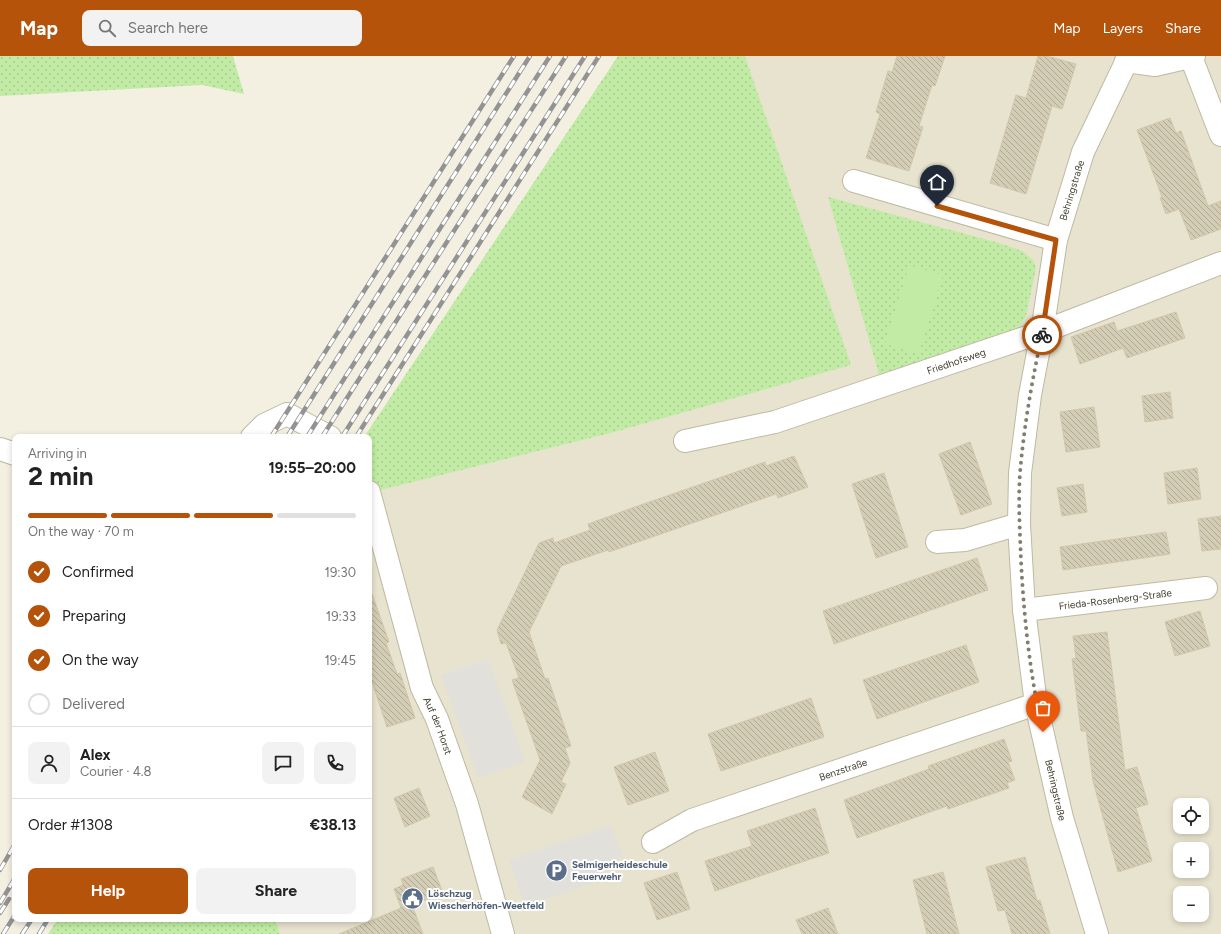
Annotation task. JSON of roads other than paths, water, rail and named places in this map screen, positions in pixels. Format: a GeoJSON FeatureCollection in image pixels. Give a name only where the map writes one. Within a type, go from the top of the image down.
{"type":"FeatureCollection","features":[{"type":"Feature","properties":{"kind":"street"},"geometry":{"type":"LineString","coordinates":[[1128,58],[1155,65],[1192,57],[1221,135]]}},
{"type":"Feature","properties":{"kind":"street","name":"Behringstraße"},"geometry":{"type":"LineString","coordinates":[[1097,934],[1062,818],[1036,704],[1024,610],[1019,524],[1020,473],[1033,377],[1042,332],[1056,240],[1083,152],[1128,58]]}},
{"type":"Feature","properties":{"kind":"street"},"geometry":{"type":"LineString","coordinates":[[854,181],[1056,240]]}},
{"type":"Feature","properties":{"kind":"street","name":"Friedhofsweg"},"geometry":{"type":"LineString","coordinates":[[685,441],[775,422],[1042,332],[1221,263]]}},
{"type":"Feature","properties":{"kind":"street"},"geometry":{"type":"LineString","coordinates":[[255,434],[264,425],[286,414],[324,434]]}},
{"type":"Feature","properties":{"kind":"street"},"geometry":{"type":"LineString","coordinates":[[0,449],[12,453]]}},
{"type":"Feature","properties":{"kind":"street","name":"Auf der Horst"},"geometry":{"type":"LineString","coordinates":[[372,502],[422,688],[437,719],[467,804],[503,934]]}},
{"type":"Feature","properties":{"kind":"street"},"geometry":{"type":"LineString","coordinates":[[937,542],[965,540],[1019,524]]}},
{"type":"Feature","properties":{"kind":"street","name":"Frieda-Rosenberg-Straße"},"geometry":{"type":"LineString","coordinates":[[1024,610],[1206,588]]}},
{"type":"Feature","properties":{"kind":"street","name":"Benzstraße"},"geometry":{"type":"LineString","coordinates":[[653,842],[692,820],[1036,704]]}},
{"type":"Feature","properties":{"kind":"railway"},"geometry":{"type":"LineString","coordinates":[[273,434],[514,56]]}},
{"type":"Feature","properties":{"kind":"railway"},"geometry":{"type":"LineString","coordinates":[[289,434],[530,56]]}},
{"type":"Feature","properties":{"kind":"railway"},"geometry":{"type":"LineString","coordinates":[[309,434],[550,56]]}},
{"type":"Feature","properties":{"kind":"railway"},"geometry":{"type":"LineString","coordinates":[[324,434],[566,56]]}},
{"type":"Feature","properties":{"kind":"railway"},"geometry":{"type":"LineString","coordinates":[[344,434],[585,56]]}},
{"type":"Feature","properties":{"kind":"railway"},"geometry":{"type":"LineString","coordinates":[[358,434],[599,56]]}},
{"type":"Feature","properties":{"kind":"railway"},"geometry":{"type":"LineString","coordinates":[[0,870],[12,849]]}},
{"type":"Feature","properties":{"kind":"railway"},"geometry":{"type":"LineString","coordinates":[[0,903],[12,883]]}},
{"type":"Feature","properties":{"kind":"railway"},"geometry":{"type":"LineString","coordinates":[[0,913],[9,899]]}},
{"type":"Feature","properties":{"kind":"railway"},"geometry":{"type":"LineString","coordinates":[[3,934],[12,920]]}},
{"type":"Feature","properties":{"kind":"railway"},"geometry":{"type":"LineString","coordinates":[[22,934],[30,922]]}},
{"type":"Feature","properties":{"kind":"railway"},"geometry":{"type":"LineString","coordinates":[[39,934],[46,922]]}},
{"type":"Feature","properties":{"kind":"place","name":"Selmigerheideschule Feuerwehr"},"geometry":{"type":"Point","coordinates":[557,870]}},
{"type":"Feature","properties":{"kind":"place","name":"Löschzug Wiescherhöfen-Weetfeld"},"geometry":{"type":"Point","coordinates":[413,899]}}]}
